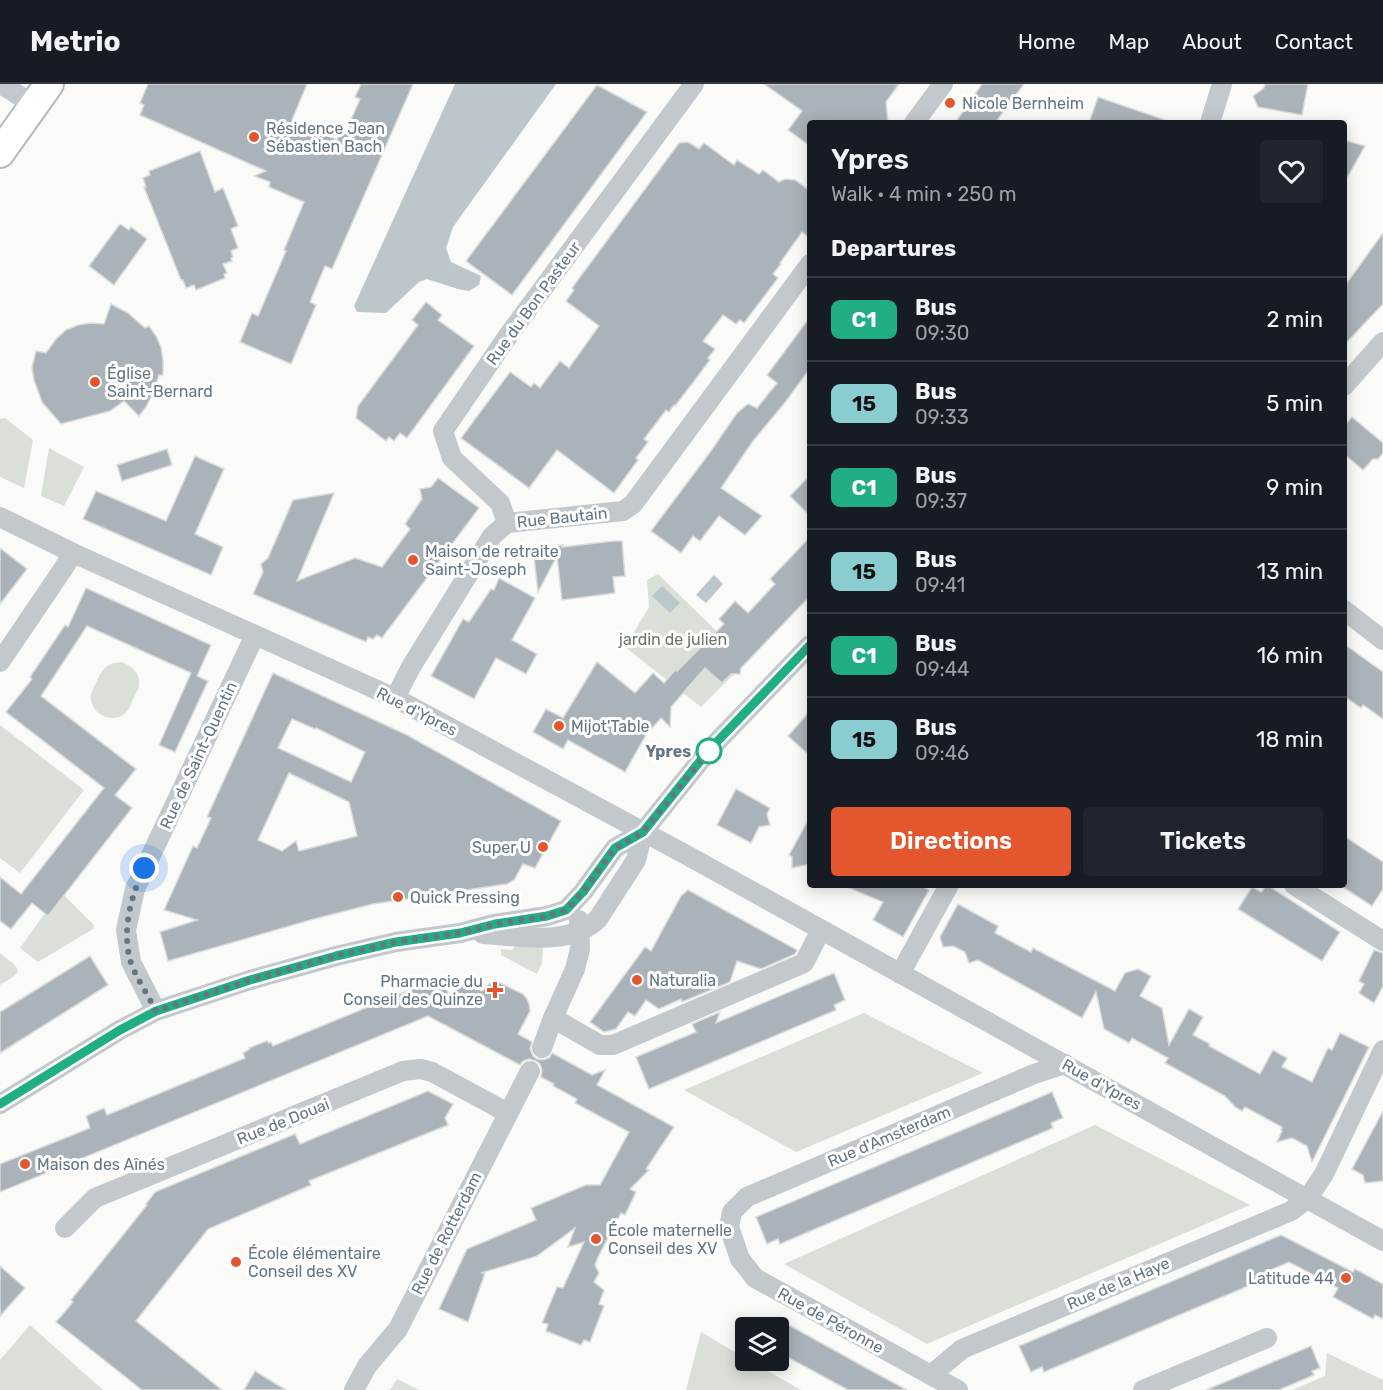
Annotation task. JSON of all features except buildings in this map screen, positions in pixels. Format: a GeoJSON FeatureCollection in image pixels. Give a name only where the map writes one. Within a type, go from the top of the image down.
{"type":"FeatureCollection","features":[{"type":"Feature","properties":{"kind":"street"},"geometry":{"type":"LineString","coordinates":[[0,153],[42,95],[1,84]]}},
{"type":"Feature","properties":{"kind":"street","name":"Rue du Bon Pasteur"},"geometry":{"type":"LineString","coordinates":[[507,523],[500,503],[452,458],[443,431],[510,333],[694,84]]}},
{"type":"Feature","properties":{"kind":"street"},"geometry":{"type":"LineString","coordinates":[[916,120],[943,84]]}},
{"type":"Feature","properties":{"kind":"street"},"geometry":{"type":"LineString","coordinates":[[1211,120],[1221,84]]}},
{"type":"Feature","properties":{"kind":"street","name":"Rue Bautain"},"geometry":{"type":"LineString","coordinates":[[395,698],[411,667],[492,536],[507,523],[623,511],[633,504],[807,268]]}},
{"type":"Feature","properties":{"kind":"street"},"geometry":{"type":"LineString","coordinates":[[1347,383],[1383,342]]}},
{"type":"Feature","properties":{"kind":"street","name":"Rue d'Ypres"},"geometry":{"type":"LineString","coordinates":[[0,517],[73,553],[395,698],[643,832],[1383,1241]]}},
{"type":"Feature","properties":{"kind":"street"},"geometry":{"type":"LineString","coordinates":[[0,662],[73,553]]}},
{"type":"Feature","properties":{"kind":"street"},"geometry":{"type":"LineString","coordinates":[[1347,612],[1383,640]]}},
{"type":"Feature","properties":{"kind":"street","name":"Rue de Saint-Quentin"},"geometry":{"type":"LineString","coordinates":[[156,1011],[130,962],[126,930],[135,889],[255,635]]}},
{"type":"Feature","properties":{"kind":"street"},"geometry":{"type":"LineString","coordinates":[[0,1104],[120,1030],[156,1011],[250,980],[336,956],[396,942],[460,933],[495,924],[547,916],[566,910],[583,892],[615,848],[643,832],[709,750],[807,648]]}},
{"type":"Feature","properties":{"kind":"street"},"geometry":{"type":"LineString","coordinates":[[460,933],[550,938],[590,927],[598,919],[633,866],[643,832]]}},
{"type":"Feature","properties":{"kind":"street"},"geometry":{"type":"LineString","coordinates":[[900,974],[947,888]]}},
{"type":"Feature","properties":{"kind":"street"},"geometry":{"type":"LineString","coordinates":[[1299,888],[1383,941]]}},
{"type":"Feature","properties":{"kind":"street"},"geometry":{"type":"LineString","coordinates":[[542,1048],[575,969],[580,949],[578,913],[583,892]]}},
{"type":"Feature","properties":{"kind":"street"},"geometry":{"type":"LineString","coordinates":[[553,1018],[600,1045],[613,1045],[804,963],[820,930]]}},
{"type":"Feature","properties":{"kind":"street"},"geometry":{"type":"LineString","coordinates":[[1308,1198],[1324,1174],[1383,1050]]}},
{"type":"Feature","properties":{"kind":"street","name":"Rue d'Amsterdam"},"geometry":{"type":"LineString","coordinates":[[729,1227],[732,1212],[747,1197],[1034,1074],[1065,1064]]}},
{"type":"Feature","properties":{"kind":"street","name":"Rue de Douai"},"geometry":{"type":"LineString","coordinates":[[65,1228],[95,1198],[403,1071],[420,1069],[432,1072],[508,1113]]}},
{"type":"Feature","properties":{"kind":"street","name":"Rue de Rotterdam"},"geometry":{"type":"LineString","coordinates":[[354,1390],[367,1366],[398,1329],[530,1071]]}},
{"type":"Feature","properties":{"kind":"street","name":"Rue de la Haye"},"geometry":{"type":"LineString","coordinates":[[931,1375],[962,1349],[1291,1211],[1308,1198]]}},
{"type":"Feature","properties":{"kind":"street","name":"Rue de Péronne"},"geometry":{"type":"LineString","coordinates":[[729,1227],[740,1259],[755,1278],[958,1390]]}},
{"type":"Feature","properties":{"kind":"street"},"geometry":{"type":"LineString","coordinates":[[1143,1390],[1267,1338]]}},
{"type":"Feature","properties":{"kind":"green space"},"geometry":{"type":"Polygon","coordinates":[[[5,418],[33,440],[24,488],[0,477],[0,419],[5,418]]]}},
{"type":"Feature","properties":{"kind":"green space"},"geometry":{"type":"Polygon","coordinates":[[[49,448],[84,467],[64,506],[41,496],[49,448]]]}},
{"type":"Feature","properties":{"kind":"green space","name":"jardin de julien"},"geometry":{"type":"Polygon","coordinates":[[[658,574],[747,661],[701,707],[625,647],[649,607],[647,580],[658,574]]]}},
{"type":"Feature","properties":{"kind":"green space"},"geometry":{"type":"Polygon","coordinates":[[[121,662],[134,670],[139,686],[124,714],[115,718],[105,717],[94,708],[91,695],[104,669],[121,662]]]}},
{"type":"Feature","properties":{"kind":"green space"},"geometry":{"type":"Polygon","coordinates":[[[0,725],[84,790],[20,873],[0,858],[0,725]]]}},
{"type":"Feature","properties":{"kind":"green space"},"geometry":{"type":"Polygon","coordinates":[[[64,895],[94,925],[93,929],[38,962],[20,948],[45,913],[64,895]]]}},
{"type":"Feature","properties":{"kind":"green space"},"geometry":{"type":"Polygon","coordinates":[[[518,943],[543,946],[542,963],[537,974],[501,955],[501,949],[512,950],[518,943]]]}},
{"type":"Feature","properties":{"kind":"green space"},"geometry":{"type":"Polygon","coordinates":[[[0,953],[18,970],[14,976],[0,985],[0,953]]]}},
{"type":"Feature","properties":{"kind":"green space"},"geometry":{"type":"Polygon","coordinates":[[[864,1013],[983,1073],[796,1152],[684,1090],[864,1013]]]}},
{"type":"Feature","properties":{"kind":"green space"},"geometry":{"type":"Polygon","coordinates":[[[1095,1125],[1250,1205],[927,1344],[784,1264],[1095,1125]]]}},
{"type":"Feature","properties":{"kind":"green space"},"geometry":{"type":"Polygon","coordinates":[[[30,1325],[103,1390],[0,1390],[0,1360],[30,1325]]]}},
{"type":"Feature","properties":{"kind":"green space"},"geometry":{"type":"Polygon","coordinates":[[[701,1332],[735,1352],[735,1371],[768,1371],[801,1390],[686,1390],[701,1332]]]}},
{"type":"Feature","properties":{"kind":"green space"},"geometry":{"type":"Polygon","coordinates":[[[1327,1353],[1383,1380],[1383,1390],[1292,1390],[1325,1376],[1327,1353]]]}},
{"type":"Feature","properties":{"kind":"green space"},"geometry":{"type":"Polygon","coordinates":[[[397,1379],[419,1390],[390,1390],[397,1379]]]}},
{"type":"Feature","properties":{"kind":"shaded area"},"geometry":{"type":"Polygon","coordinates":[[[455,84],[556,84],[453,227],[446,248],[451,262],[481,276],[479,285],[469,291],[427,279],[419,282],[386,313],[357,312],[354,306],[455,84]]]}},
{"type":"Feature","properties":{"kind":"shaded area"},"geometry":{"type":"Polygon","coordinates":[[[714,575],[723,584],[706,603],[696,595],[714,575]]]}},
{"type":"Feature","properties":{"kind":"shaded area"},"geometry":{"type":"Polygon","coordinates":[[[662,586],[680,603],[670,613],[652,596],[662,586]]]}},
{"type":"Feature","properties":{"kind":"bus line","name":"C1"},"geometry":{"type":"LineString","coordinates":[[0,1104],[120,1030],[156,1011],[250,980],[336,956],[396,942],[460,933],[495,924],[547,916],[566,910],[583,892],[615,848],[643,832],[709,750],[807,648]]}},
{"type":"Feature","properties":{"kind":"place","name":"Nicole Bernheim"},"geometry":{"type":"Point","coordinates":[950,103]}},
{"type":"Feature","properties":{"kind":"place","name":"Résidence Jean Sébastien Bach"},"geometry":{"type":"Point","coordinates":[254,137]}},
{"type":"Feature","properties":{"kind":"place","name":"Église Saint-Bernard"},"geometry":{"type":"Point","coordinates":[95,382]}},
{"type":"Feature","properties":{"kind":"place","name":"Maison de retraite Saint-Joseph"},"geometry":{"type":"Point","coordinates":[413,560]}},
{"type":"Feature","properties":{"kind":"place","name":"Mijot'Table"},"geometry":{"type":"Point","coordinates":[559,726]}},
{"type":"Feature","properties":{"kind":"place","name":"Ypres"},"geometry":{"type":"Point","coordinates":[709,751]}},
{"type":"Feature","properties":{"kind":"place","name":"Super U"},"geometry":{"type":"Point","coordinates":[543,847]}},
{"type":"Feature","properties":{"kind":"place","name":"Quick Pressing"},"geometry":{"type":"Point","coordinates":[398,897]}},
{"type":"Feature","properties":{"kind":"place","name":"Naturalia"},"geometry":{"type":"Point","coordinates":[637,980]}},
{"type":"Feature","properties":{"kind":"place","name":"Pharmacie du Conseil des Quinze"},"geometry":{"type":"Point","coordinates":[495,990]}},
{"type":"Feature","properties":{"kind":"place","name":"Maison des Aînés"},"geometry":{"type":"Point","coordinates":[25,1164]}},
{"type":"Feature","properties":{"kind":"place","name":"École maternelle Conseil des XV"},"geometry":{"type":"Point","coordinates":[596,1239]}},
{"type":"Feature","properties":{"kind":"place","name":"École élémentaire Conseil des XV"},"geometry":{"type":"Point","coordinates":[236,1262]}},
{"type":"Feature","properties":{"kind":"place","name":"Latitude 44"},"geometry":{"type":"Point","coordinates":[1346,1278]}},
{"type":"Feature","properties":{"kind":"route"},"geometry":{"type":"LineString","coordinates":[[144,868],[135,889],[126,930],[130,962],[156,1011],[250,980],[336,956],[396,942],[460,933],[495,924],[547,916],[566,910],[583,892],[615,848],[643,832],[709,751]]}}]}
